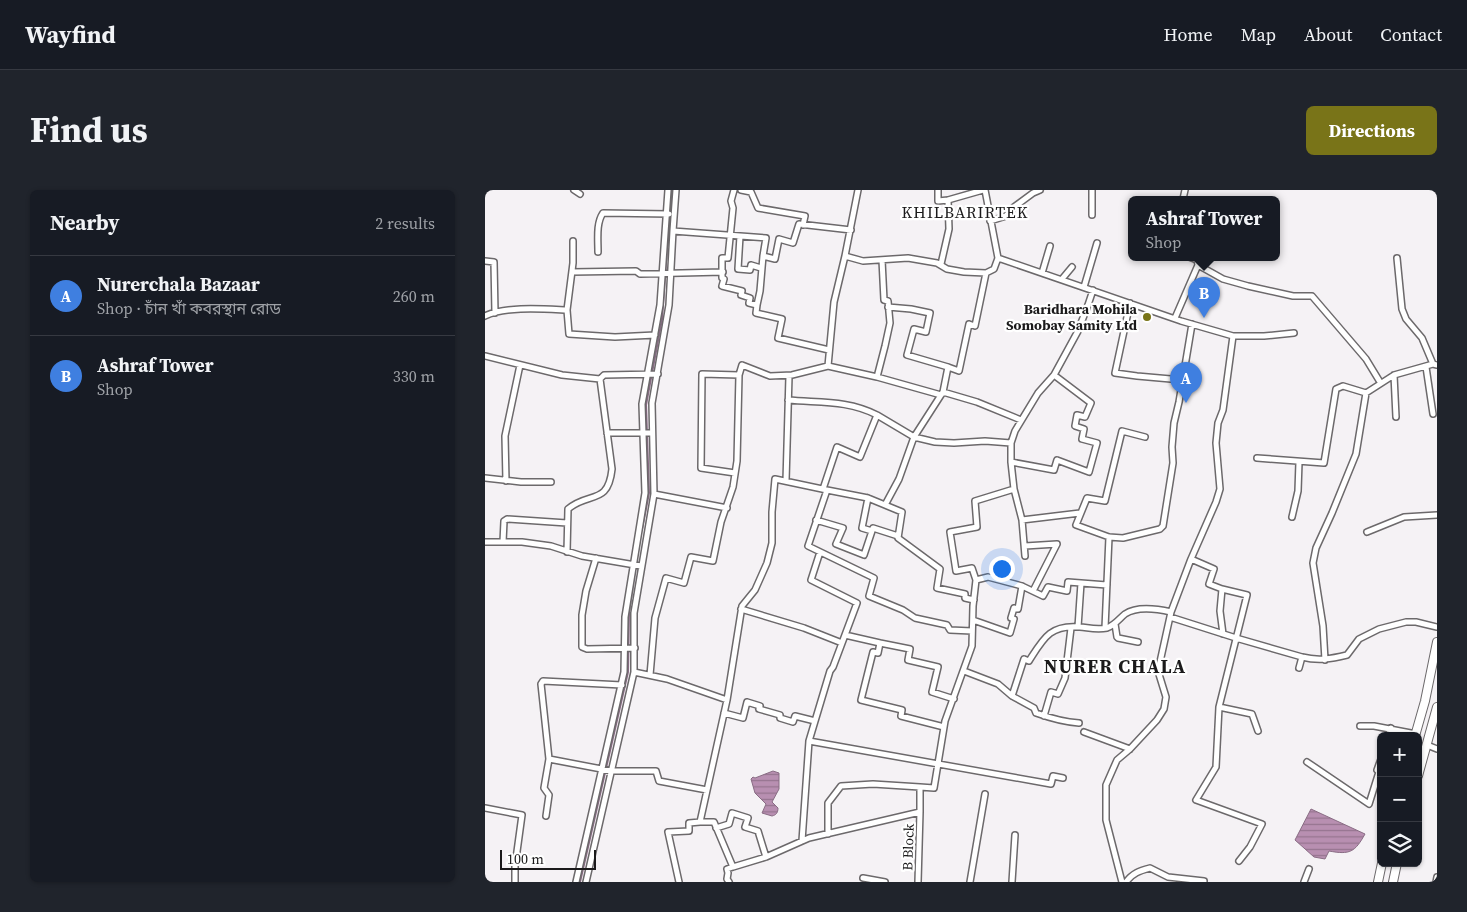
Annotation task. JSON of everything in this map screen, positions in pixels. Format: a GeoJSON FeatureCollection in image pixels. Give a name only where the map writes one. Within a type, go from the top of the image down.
{"type":"FeatureCollection","features":[{"type":"Feature","properties":{"kind":"main road"},"geometry":{"type":"LineString","coordinates":[[1416,732],[1425,701],[1437,642]]}},
{"type":"Feature","properties":{"kind":"main road"},"geometry":{"type":"LineString","coordinates":[[1422,762],[1437,707]]}},
{"type":"Feature","properties":{"kind":"main road"},"geometry":{"type":"LineString","coordinates":[[1378,882],[1381,867]]}},
{"type":"Feature","properties":{"kind":"main road"},"geometry":{"type":"LineString","coordinates":[[1393,882],[1396,867]]}},
{"type":"Feature","properties":{"kind":"street"},"geometry":{"type":"LineString","coordinates":[[574,190],[580,194]]}},
{"type":"Feature","properties":{"kind":"street"},"geometry":{"type":"LineString","coordinates":[[576,882],[625,672],[625,617],[643,500],[642,404],[660,305],[668,190]]}},
{"type":"Feature","properties":{"kind":"street"},"geometry":{"type":"LineString","coordinates":[[586,882],[634,672],[635,613],[654,494],[652,403],[669,305],[676,190]]}},
{"type":"Feature","properties":{"kind":"street"},"geometry":{"type":"LineString","coordinates":[[733,190],[728,258],[722,258],[722,286],[742,292],[741,295],[750,298],[749,302],[757,305]]}},
{"type":"Feature","properties":{"kind":"street"},"geometry":{"type":"LineString","coordinates":[[741,190],[751,192],[758,208],[805,216],[803,224]]}},
{"type":"Feature","properties":{"kind":"street"},"geometry":{"type":"LineString","coordinates":[[828,366],[837,286],[851,230],[857,190]]}},
{"type":"Feature","properties":{"kind":"street"},"geometry":{"type":"LineString","coordinates":[[845,256],[863,261],[907,258],[941,264],[947,269],[986,273],[994,269],[998,258],[984,190],[938,201],[938,190]]}},
{"type":"Feature","properties":{"kind":"street"},"geometry":{"type":"LineString","coordinates":[[990,221],[1006,216],[1014,207],[1040,190]]}},
{"type":"Feature","properties":{"kind":"street"},"geometry":{"type":"LineString","coordinates":[[1092,190],[1092,215]]}},
{"type":"Feature","properties":{"kind":"street"},"geometry":{"type":"LineString","coordinates":[[941,264],[949,229],[948,200]]}},
{"type":"Feature","properties":{"kind":"street"},"geometry":{"type":"LineString","coordinates":[[598,252],[598,228],[603,213],[674,214]]}},
{"type":"Feature","properties":{"kind":"street"},"geometry":{"type":"LineString","coordinates":[[763,256],[775,259],[779,239],[793,243],[799,224],[851,230]]}},
{"type":"Feature","properties":{"kind":"street"},"geometry":{"type":"LineString","coordinates":[[673,231],[766,238],[761,268],[760,291],[755,313],[782,319],[778,338],[829,350]]}},
{"type":"Feature","properties":{"kind":"street"},"geometry":{"type":"LineString","coordinates":[[740,236],[738,269],[749,270],[751,265],[761,268]]}},
{"type":"Feature","properties":{"kind":"street"},"geometry":{"type":"LineString","coordinates":[[573,241],[572,272],[567,310],[569,334],[615,338],[655,335]]}},
{"type":"Feature","properties":{"kind":"street"},"geometry":{"type":"LineString","coordinates":[[1084,287],[1097,243]]}},
{"type":"Feature","properties":{"kind":"street"},"geometry":{"type":"LineString","coordinates":[[1042,273],[1050,246]]}},
{"type":"Feature","properties":{"kind":"street"},"geometry":{"type":"LineString","coordinates":[[998,258],[1192,324],[1233,336],[1264,336],[1293,333]]}},
{"type":"Feature","properties":{"kind":"street"},"geometry":{"type":"LineString","coordinates":[[1325,660],[1323,626],[1313,563],[1316,548],[1356,454],[1366,393],[1394,375],[1435,365],[1422,338],[1406,319],[1402,310],[1397,258]]}},
{"type":"Feature","properties":{"kind":"street"},"geometry":{"type":"LineString","coordinates":[[877,376],[889,323],[888,301],[884,300],[883,260]]}},
{"type":"Feature","properties":{"kind":"street"},"geometry":{"type":"LineString","coordinates":[[485,261],[494,262],[495,312]]}},
{"type":"Feature","properties":{"kind":"street"},"geometry":{"type":"LineString","coordinates":[[1175,318],[1198,265],[1197,261]]}},
{"type":"Feature","properties":{"kind":"street"},"geometry":{"type":"LineString","coordinates":[[1198,265],[1223,279],[1248,286],[1293,296],[1312,296],[1366,359],[1381,382]]}},
{"type":"Feature","properties":{"kind":"street"},"geometry":{"type":"LineString","coordinates":[[1062,279],[1072,267]]}},
{"type":"Feature","properties":{"kind":"street"},"geometry":{"type":"LineString","coordinates":[[572,272],[636,271],[640,274],[671,274],[723,272]]}},
{"type":"Feature","properties":{"kind":"street"},"geometry":{"type":"LineString","coordinates":[[888,307],[930,313],[926,332],[914,329],[907,355],[959,371],[969,324],[975,326],[986,273]]}},
{"type":"Feature","properties":{"kind":"street"},"geometry":{"type":"LineString","coordinates":[[1025,556],[1022,520],[1014,489],[1011,443],[1021,420],[1038,393],[1054,375],[1078,331],[1089,306],[1093,290]]}},
{"type":"Feature","properties":{"kind":"street"},"geometry":{"type":"LineString","coordinates":[[1130,303],[1115,372],[1182,380]]}},
{"type":"Feature","properties":{"kind":"street"},"geometry":{"type":"LineString","coordinates":[[485,316],[495,312],[532,309],[567,310]]}},
{"type":"Feature","properties":{"kind":"street"},"geometry":{"type":"LineString","coordinates":[[1145,437],[1122,431],[1105,501],[1087,498],[1080,513],[1077,526],[1109,537],[1123,538],[1160,530],[1163,526],[1173,463],[1174,423],[1192,324]]}},
{"type":"Feature","properties":{"kind":"street"},"geometry":{"type":"LineString","coordinates":[[1203,882],[1168,878],[1150,868],[1132,875],[1124,882],[1106,820],[1105,785],[1117,760],[1130,750],[1157,720],[1164,709],[1166,697],[1157,671],[1170,615],[1191,559],[1213,510],[1219,489],[1216,443],[1217,423],[1223,410],[1233,336]]}},
{"type":"Feature","properties":{"kind":"street"},"geometry":{"type":"LineString","coordinates":[[485,356],[562,375],[600,379],[604,375],[658,374]]}},
{"type":"Feature","properties":{"kind":"street"},"geometry":{"type":"LineString","coordinates":[[506,481],[505,436],[521,365]]}},
{"type":"Feature","properties":{"kind":"street"},"geometry":{"type":"LineString","coordinates":[[650,675],[655,618],[666,578],[685,583],[691,557],[713,561],[737,461],[739,375],[742,365],[770,376],[789,376],[828,366],[877,376],[977,402],[1021,420]]}},
{"type":"Feature","properties":{"kind":"street"},"geometry":{"type":"LineString","coordinates":[[885,505],[899,478],[914,438],[942,393],[949,367]]}},
{"type":"Feature","properties":{"kind":"street"},"geometry":{"type":"LineString","coordinates":[[1426,367],[1433,414]]}},
{"type":"Feature","properties":{"kind":"street"},"geometry":{"type":"LineString","coordinates":[[735,473],[701,468],[703,374],[739,375]]}},
{"type":"Feature","properties":{"kind":"street"},"geometry":{"type":"LineString","coordinates":[[1011,462],[1053,470],[1057,460],[1089,472],[1097,443],[1082,439],[1085,429],[1075,426],[1077,415],[1085,417],[1091,403],[1054,375]]}},
{"type":"Feature","properties":{"kind":"street"},"geometry":{"type":"LineString","coordinates":[[1394,375],[1396,416]]}},
{"type":"Feature","properties":{"kind":"street"},"geometry":{"type":"LineString","coordinates":[[786,481],[789,376]]}},
{"type":"Feature","properties":{"kind":"street"},"geometry":{"type":"LineString","coordinates":[[567,552],[567,513],[571,507],[604,492],[609,487],[612,469],[600,379]]}},
{"type":"Feature","properties":{"kind":"street"},"geometry":{"type":"LineString","coordinates":[[1257,458],[1324,463],[1336,388],[1343,386],[1366,393]]}},
{"type":"Feature","properties":{"kind":"street"},"geometry":{"type":"LineString","coordinates":[[788,400],[820,403],[829,401],[863,408],[914,438],[954,443],[985,441],[1011,443]]}},
{"type":"Feature","properties":{"kind":"street"},"geometry":{"type":"LineString","coordinates":[[877,415],[860,457],[837,448],[807,546],[874,578],[869,596],[903,610],[915,618],[947,625],[950,630],[972,630]]}},
{"type":"Feature","properties":{"kind":"street"},"geometry":{"type":"LineString","coordinates":[[607,434],[652,433]]}},
{"type":"Feature","properties":{"kind":"street"},"geometry":{"type":"LineString","coordinates":[[1292,517],[1298,491],[1299,462]]}},
{"type":"Feature","properties":{"kind":"street"},"geometry":{"type":"LineString","coordinates":[[485,478],[521,482],[551,482]]}},
{"type":"Feature","properties":{"kind":"street"},"geometry":{"type":"LineString","coordinates":[[700,822],[727,700],[741,609],[755,590],[767,563],[772,544],[775,479],[868,498],[902,512],[898,536]]}},
{"type":"Feature","properties":{"kind":"street"},"geometry":{"type":"LineString","coordinates":[[828,834],[828,803],[841,786],[873,784],[934,788],[944,727],[972,646],[976,580],[972,568],[956,571],[950,532],[977,527],[975,501],[1014,489]]}},
{"type":"Feature","properties":{"kind":"street"},"geometry":{"type":"LineString","coordinates":[[654,494],[727,508]]}},
{"type":"Feature","properties":{"kind":"street"},"geometry":{"type":"LineString","coordinates":[[868,498],[863,528],[872,531]]}},
{"type":"Feature","properties":{"kind":"street"},"geometry":{"type":"LineString","coordinates":[[643,500],[653,502]]}},
{"type":"Feature","properties":{"kind":"street"},"geometry":{"type":"LineString","coordinates":[[1022,520],[1080,513]]}},
{"type":"Feature","properties":{"kind":"street"},"geometry":{"type":"LineString","coordinates":[[1367,532],[1404,518],[1437,515]]}},
{"type":"Feature","properties":{"kind":"street"},"geometry":{"type":"LineString","coordinates":[[503,542],[503,526],[504,521],[507,519],[567,523]]}},
{"type":"Feature","properties":{"kind":"street"},"geometry":{"type":"LineString","coordinates":[[816,520],[843,528],[837,544],[864,555],[873,528],[898,536],[898,538],[940,569],[937,588],[965,594],[965,598],[974,600]]}},
{"type":"Feature","properties":{"kind":"street"},"geometry":{"type":"LineString","coordinates":[[1105,628],[1109,537]]}},
{"type":"Feature","properties":{"kind":"street"},"geometry":{"type":"LineString","coordinates":[[485,542],[522,542],[551,546],[567,552],[641,566]]}},
{"type":"Feature","properties":{"kind":"street"},"geometry":{"type":"LineString","coordinates":[[1025,546],[1057,544],[1033,591]]}},
{"type":"Feature","properties":{"kind":"street"},"geometry":{"type":"LineString","coordinates":[[802,841],[809,741],[830,671],[857,603],[811,580],[820,552]]}},
{"type":"Feature","properties":{"kind":"street"},"geometry":{"type":"LineString","coordinates":[[596,558],[586,591],[582,615],[582,647],[587,649],[635,648]]}},
{"type":"Feature","properties":{"kind":"street"},"geometry":{"type":"LineString","coordinates":[[1191,559],[1214,569],[1209,584],[1247,595],[1219,707],[1216,767],[1196,800],[1261,824],[1250,847],[1239,861]]}},
{"type":"Feature","properties":{"kind":"street"},"geometry":{"type":"LineString","coordinates":[[976,580],[988,577],[1023,586],[1043,596],[1048,587],[1067,591],[1068,582],[1107,585]]}},
{"type":"Feature","properties":{"kind":"street"},"geometry":{"type":"LineString","coordinates":[[1078,627],[1081,583]]}},
{"type":"Feature","properties":{"kind":"street"},"geometry":{"type":"LineString","coordinates":[[973,620],[1010,633],[1014,619],[1011,618],[1014,608],[1018,609],[1023,586]]}},
{"type":"Feature","properties":{"kind":"street"},"geometry":{"type":"LineString","coordinates":[[1222,588],[1219,611],[1223,634]]}},
{"type":"Feature","properties":{"kind":"street"},"geometry":{"type":"LineString","coordinates":[[1012,696],[1024,659],[1029,660],[1044,638],[1060,628],[1078,627],[1093,630],[1105,628],[1115,624],[1127,613],[1140,610],[1154,608],[1236,638],[1302,657],[1325,660],[1347,655],[1359,638],[1379,629],[1406,622],[1416,622],[1437,627]]}},
{"type":"Feature","properties":{"kind":"street"},"geometry":{"type":"LineString","coordinates":[[741,609],[804,628],[842,643]]}},
{"type":"Feature","properties":{"kind":"street"},"geometry":{"type":"LineString","coordinates":[[1115,624],[1117,637],[1138,642]]}},
{"type":"Feature","properties":{"kind":"street"},"geometry":{"type":"LineString","coordinates":[[1044,716],[1051,692],[1058,694],[1065,678],[1071,628]]}},
{"type":"Feature","properties":{"kind":"street"},"geometry":{"type":"LineString","coordinates":[[845,635],[910,649],[908,660],[937,667],[932,692],[954,699]]}},
{"type":"Feature","properties":{"kind":"street"},"geometry":{"type":"LineString","coordinates":[[880,643],[878,653],[873,652],[861,700],[902,710],[901,716],[944,727]]}},
{"type":"Feature","properties":{"kind":"street"},"geometry":{"type":"LineString","coordinates":[[1299,668],[1302,657]]}},
{"type":"Feature","properties":{"kind":"street"},"geometry":{"type":"LineString","coordinates":[[964,671],[998,684],[1012,696],[1034,708],[1036,713],[1063,722],[1079,723]]}},
{"type":"Feature","properties":{"kind":"street"},"geometry":{"type":"LineString","coordinates":[[634,672],[667,679],[727,700]]}},
{"type":"Feature","properties":{"kind":"street"},"geometry":{"type":"LineString","coordinates":[[545,816],[549,795],[544,788],[549,759],[541,684],[543,681],[622,685]]}},
{"type":"Feature","properties":{"kind":"street"},"geometry":{"type":"LineString","coordinates":[[724,714],[743,718],[747,702],[760,706],[759,709],[780,715],[780,718],[793,722],[795,716],[815,721]]}},
{"type":"Feature","properties":{"kind":"street"},"geometry":{"type":"LineString","coordinates":[[1219,707],[1252,714],[1258,731]]}},
{"type":"Feature","properties":{"kind":"street"},"geometry":{"type":"LineString","coordinates":[[616,713],[625,716]]}},
{"type":"Feature","properties":{"kind":"street"},"geometry":{"type":"LineString","coordinates":[[1360,726],[1391,728],[1405,732]]}},
{"type":"Feature","properties":{"kind":"street"},"geometry":{"type":"LineString","coordinates":[[1390,732],[1391,728]]}},
{"type":"Feature","properties":{"kind":"street"},"geometry":{"type":"LineString","coordinates":[[1084,732],[1130,750]]}},
{"type":"Feature","properties":{"kind":"street"},"geometry":{"type":"LineString","coordinates":[[809,741],[1051,784],[1053,776],[1063,778]]}},
{"type":"Feature","properties":{"kind":"street"},"geometry":{"type":"LineString","coordinates":[[1427,745],[1437,749]]}},
{"type":"Feature","properties":{"kind":"street"},"geometry":{"type":"LineString","coordinates":[[549,759],[612,772],[656,771],[659,781],[707,790]]}},
{"type":"Feature","properties":{"kind":"street"},"geometry":{"type":"LineString","coordinates":[[1307,762],[1369,804],[1377,777]]}},
{"type":"Feature","properties":{"kind":"street","name":"B Block"},"geometry":{"type":"LineString","coordinates":[[918,882],[920,787]]}},
{"type":"Feature","properties":{"kind":"street"},"geometry":{"type":"LineString","coordinates":[[970,882],[985,794]]}},
{"type":"Feature","properties":{"kind":"street"},"geometry":{"type":"LineString","coordinates":[[485,808],[522,815],[515,866],[515,882]]}},
{"type":"Feature","properties":{"kind":"street"},"geometry":{"type":"LineString","coordinates":[[729,882],[727,879],[727,869],[766,857],[802,841],[920,812]]}},
{"type":"Feature","properties":{"kind":"street"},"geometry":{"type":"LineString","coordinates":[[716,828],[729,824],[732,813],[747,818],[745,827],[758,831],[766,857]]}},
{"type":"Feature","properties":{"kind":"street"},"geometry":{"type":"LineString","coordinates":[[679,882],[668,832],[689,831],[689,823],[714,822],[733,867]]}},
{"type":"Feature","properties":{"kind":"street"},"geometry":{"type":"LineString","coordinates":[[1012,882],[1015,835]]}},
{"type":"Feature","properties":{"kind":"street"},"geometry":{"type":"LineString","coordinates":[[1304,882],[1309,869]]}},
{"type":"Feature","properties":{"kind":"street"},"geometry":{"type":"LineString","coordinates":[[1436,882],[1437,877]]}},
{"type":"Feature","properties":{"kind":"street"},"geometry":{"type":"LineString","coordinates":[[863,878],[883,882]]}},
{"type":"Feature","properties":{"kind":"shaded area"},"geometry":{"type":"Polygon","coordinates":[[[773,771],[779,773],[779,789],[772,802],[778,808],[778,811],[772,816],[762,813],[766,804],[755,793],[751,779],[773,771]]]}},
{"type":"Feature","properties":{"kind":"shaded area"},"geometry":{"type":"Polygon","coordinates":[[[1311,809],[1365,834],[1358,845],[1351,851],[1342,853],[1329,851],[1325,859],[1314,857],[1295,840],[1311,809]]]}},
{"type":"Feature","properties":{"kind":"waterway"},"geometry":{"type":"LineString","coordinates":[[642,529],[649,493],[646,405],[662,319],[671,190]]}},
{"type":"Feature","properties":{"kind":"waterway"},"geometry":{"type":"LineString","coordinates":[[580,882],[628,672],[629,612],[635,570]]}},
{"type":"Feature","properties":{"kind":"place","name":"Baridhara Mohila Somobay Samity Ltd"},"geometry":{"type":"Point","coordinates":[1147,317]}},
{"type":"Feature","properties":{"kind":"place","name":"Ashraf Tower"},"geometry":{"type":"Point","coordinates":[1204,318]}},
{"type":"Feature","properties":{"kind":"place","name":"Nurerchala Bazaar"},"geometry":{"type":"Point","coordinates":[1186,403]}},
{"type":"Feature","properties":{"kind":"district","name":"KHILBARIRTEK"},"geometry":{"type":"Point","coordinates":[965,212]}},
{"type":"Feature","properties":{"kind":"district","name":"NURER CHALA"},"geometry":{"type":"Point","coordinates":[1115,666]}}]}
